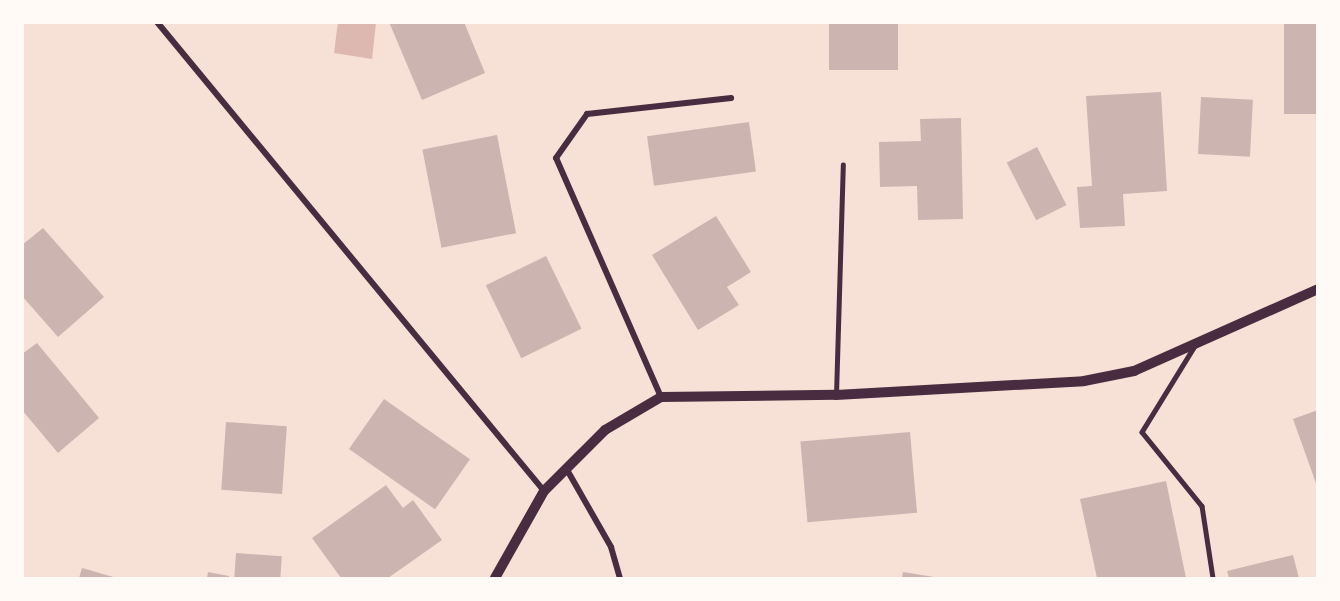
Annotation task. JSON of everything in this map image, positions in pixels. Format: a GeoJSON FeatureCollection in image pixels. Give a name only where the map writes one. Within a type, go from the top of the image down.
{"type":"FeatureCollection","features":[{"type":"Feature","properties":{"kind":"street"},"geometry":{"type":"LineString","coordinates":[[157,22],[544,491]]}},
{"type":"Feature","properties":{"kind":"street"},"geometry":{"type":"LineString","coordinates":[[661,397],[556,158],[587,114],[731,98]]}},
{"type":"Feature","properties":{"kind":"street"},"geometry":{"type":"LineString","coordinates":[[495,579],[544,491],[604,430],[661,397],[836,395],[1084,381],[1134,371],[1317,289]]}},
{"type":"Feature","properties":{"kind":"street"},"geometry":{"type":"LineString","coordinates":[[566,468],[611,547],[620,579]]}},
{"type":"Feature","properties":{"kind":"lane"},"geometry":{"type":"LineString","coordinates":[[836,395],[843,165]]}},
{"type":"Feature","properties":{"kind":"lane"},"geometry":{"type":"LineString","coordinates":[[1196,344],[1142,432],[1202,506],[1213,579]]}},
{"type":"Feature","properties":{"kind":"shaded area"},"geometry":{"type":"Polygon","coordinates":[[[338,22],[376,23],[372,59],[334,53],[338,22]]]}},
{"type":"Feature","properties":{"kind":"building"},"geometry":{"type":"Polygon","coordinates":[[[389,22],[464,22],[485,73],[422,100],[389,22]]]}},
{"type":"Feature","properties":{"kind":"building"},"geometry":{"type":"Polygon","coordinates":[[[829,22],[898,22],[898,70],[829,70],[829,22]]]}},
{"type":"Feature","properties":{"kind":"building"},"geometry":{"type":"Polygon","coordinates":[[[1284,22],[1318,22],[1318,114],[1284,114],[1284,22]]]}},
{"type":"Feature","properties":{"kind":"building"},"geometry":{"type":"Polygon","coordinates":[[[1161,92],[1167,191],[1123,194],[1125,226],[1080,228],[1077,187],[1092,186],[1086,96],[1161,92]]]}},
{"type":"Feature","properties":{"kind":"building"},"geometry":{"type":"Polygon","coordinates":[[[1201,97],[1253,100],[1250,157],[1198,154],[1201,97]]]}},
{"type":"Feature","properties":{"kind":"building"},"geometry":{"type":"Polygon","coordinates":[[[961,118],[963,219],[918,220],[917,186],[880,187],[879,142],[921,141],[920,119],[961,118]]]}},
{"type":"Feature","properties":{"kind":"building"},"geometry":{"type":"Polygon","coordinates":[[[749,122],[756,172],[654,186],[647,136],[749,122]]]}},
{"type":"Feature","properties":{"kind":"building"},"geometry":{"type":"Polygon","coordinates":[[[497,135],[516,233],[441,248],[422,150],[497,135]]]}},
{"type":"Feature","properties":{"kind":"building"},"geometry":{"type":"Polygon","coordinates":[[[1037,147],[1067,205],[1036,220],[1007,162],[1037,147]]]}},
{"type":"Feature","properties":{"kind":"building"},"geometry":{"type":"Polygon","coordinates":[[[716,216],[751,272],[727,287],[739,305],[698,330],[652,255],[716,216]]]}},
{"type":"Feature","properties":{"kind":"building"},"geometry":{"type":"Polygon","coordinates":[[[43,228],[104,297],[58,337],[22,296],[22,245],[43,228]]]}},
{"type":"Feature","properties":{"kind":"building"},"geometry":{"type":"Polygon","coordinates":[[[546,256],[582,329],[521,358],[486,285],[546,256]]]}},
{"type":"Feature","properties":{"kind":"building"},"geometry":{"type":"Polygon","coordinates":[[[37,343],[99,418],[58,453],[22,410],[22,354],[37,343]]]}},
{"type":"Feature","properties":{"kind":"building"},"geometry":{"type":"Polygon","coordinates":[[[384,399],[470,459],[435,509],[349,449],[384,399]]]}},
{"type":"Feature","properties":{"kind":"building"},"geometry":{"type":"Polygon","coordinates":[[[1318,410],[1318,486],[1317,486],[1293,419],[1318,410]]]}},
{"type":"Feature","properties":{"kind":"building"},"geometry":{"type":"Polygon","coordinates":[[[226,422],[287,426],[282,494],[221,490],[226,422]]]}},
{"type":"Feature","properties":{"kind":"building"},"geometry":{"type":"Polygon","coordinates":[[[910,432],[917,513],[807,522],[800,442],[910,432]]]}},
{"type":"Feature","properties":{"kind":"building"},"geometry":{"type":"Polygon","coordinates":[[[1166,481],[1186,578],[1097,578],[1080,499],[1166,481]]]}},
{"type":"Feature","properties":{"kind":"building"},"geometry":{"type":"Polygon","coordinates":[[[386,485],[403,508],[413,500],[442,540],[388,578],[341,578],[312,538],[386,485]]]}},
{"type":"Feature","properties":{"kind":"building"},"geometry":{"type":"Polygon","coordinates":[[[236,553],[282,556],[280,578],[234,578],[236,553]]]}},
{"type":"Feature","properties":{"kind":"building"},"geometry":{"type":"Polygon","coordinates":[[[1293,555],[1299,578],[1229,578],[1227,571],[1293,555]]]}},
{"type":"Feature","properties":{"kind":"building"},"geometry":{"type":"Polygon","coordinates":[[[82,568],[117,578],[79,578],[82,568]]]}},
{"type":"Feature","properties":{"kind":"building"},"geometry":{"type":"Polygon","coordinates":[[[208,572],[229,576],[229,578],[207,578],[208,572]]]}},
{"type":"Feature","properties":{"kind":"building"},"geometry":{"type":"Polygon","coordinates":[[[903,572],[934,577],[934,578],[902,578],[903,572]]]}}]}
